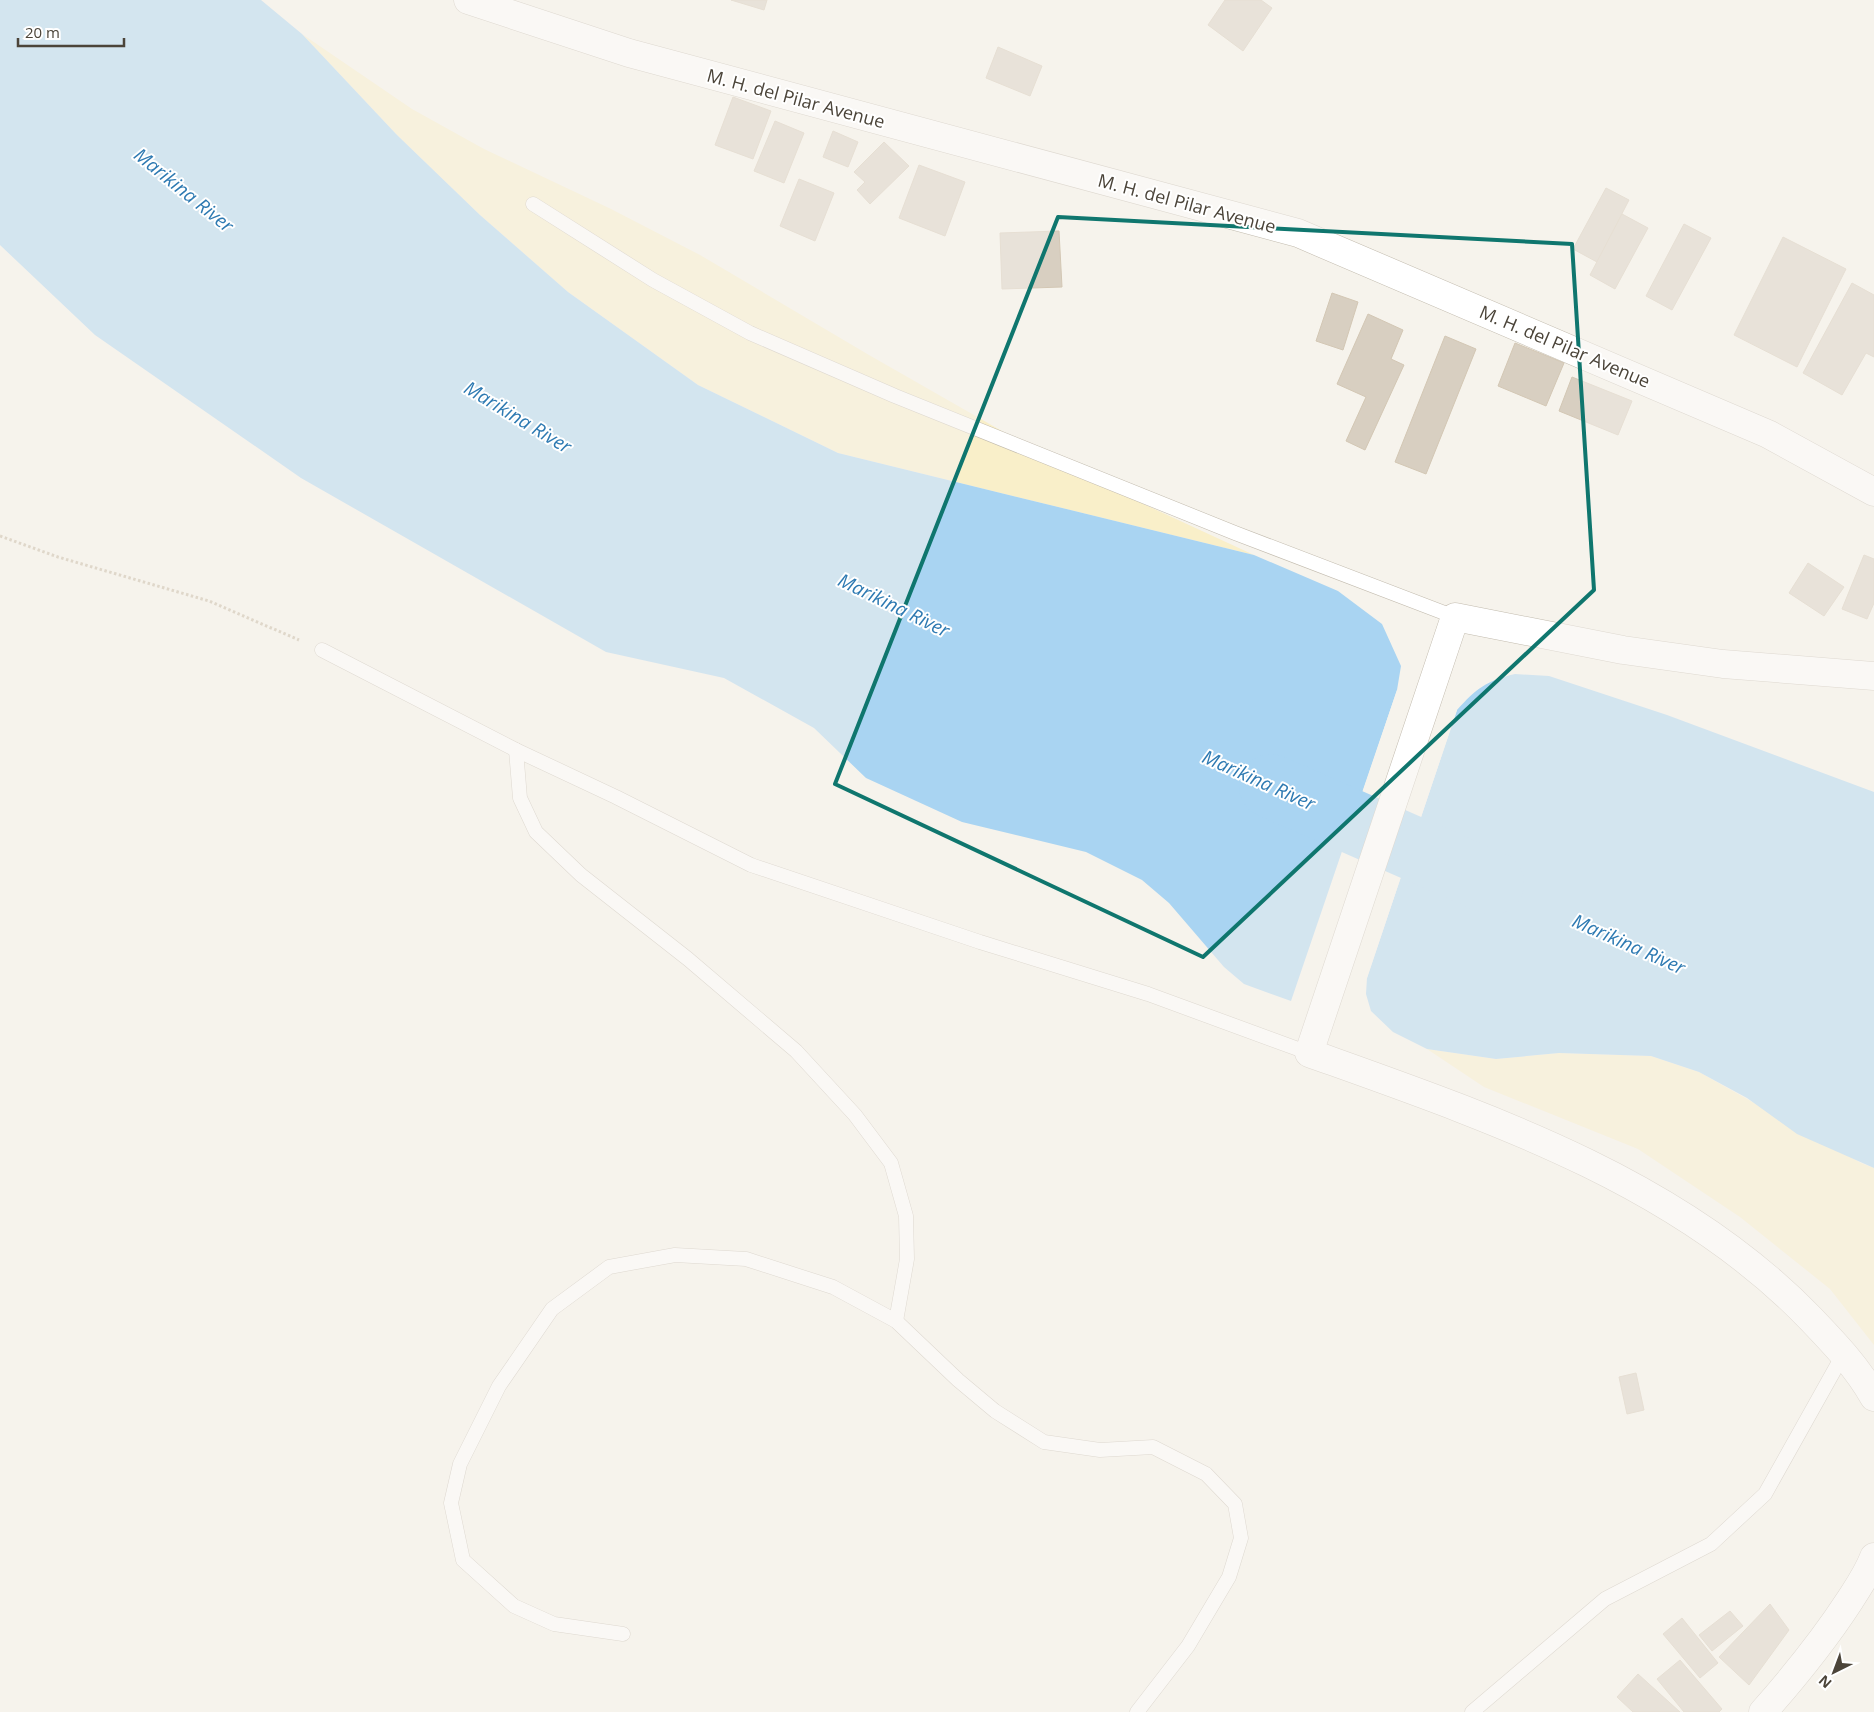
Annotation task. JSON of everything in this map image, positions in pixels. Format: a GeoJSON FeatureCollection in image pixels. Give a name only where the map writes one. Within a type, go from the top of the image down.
{"type":"FeatureCollection","features":[{"type":"Feature","properties":{"kind":"street","name":"M. H. del Pilar Avenue"},"geometry":{"type":"LineString","coordinates":[[468,0],[629,53],[1298,232],[1768,434],[1874,492]]}},
{"type":"Feature","properties":{"kind":"street"},"geometry":{"type":"LineString","coordinates":[[1874,676],[1723,664],[1605,647],[1455,617],[1309,1053],[1475,1113],[1569,1154],[1648,1196],[1728,1246],[1785,1293],[1844,1353],[1874,1397]]}},
{"type":"Feature","properties":{"kind":"street"},"geometry":{"type":"LineString","coordinates":[[1763,1712],[1788,1684],[1832,1628],[1869,1570],[1874,1557]]}},
{"type":"Feature","properties":{"kind":"lane"},"geometry":{"type":"LineString","coordinates":[[532,204],[653,280],[750,333],[913,404],[1235,533],[1455,617]]}},
{"type":"Feature","properties":{"kind":"lane"},"geometry":{"type":"LineString","coordinates":[[322,650],[516,750],[616,797],[751,865],[980,942],[1148,994],[1309,1053]]}},
{"type":"Feature","properties":{"kind":"lane"},"geometry":{"type":"LineString","coordinates":[[516,750],[520,798],[536,832],[581,875],[688,958],[796,1051],[855,1115],[891,1163],[906,1216],[907,1259],[896,1321]]}},
{"type":"Feature","properties":{"kind":"lane"},"geometry":{"type":"LineString","coordinates":[[623,1634],[554,1624],[522,1610],[514,1606],[463,1560],[451,1503],[460,1464],[499,1386],[552,1309],[609,1268],[675,1255],[746,1259],[833,1287],[896,1321],[958,1380],[994,1411],[1044,1442],[1100,1450],[1153,1447],[1206,1474],[1235,1504],[1241,1538],[1229,1577],[1188,1646],[1137,1712]]}},
{"type":"Feature","properties":{"kind":"lane"},"geometry":{"type":"LineString","coordinates":[[1472,1712],[1606,1599],[1711,1544],[1764,1494],[1844,1353]]}},
{"type":"Feature","properties":{"kind":"path"},"geometry":{"type":"LineString","coordinates":[[0,536],[58,556],[209,601],[322,650]]}},
{"type":"Feature","properties":{"kind":"highlighted area"},"geometry":{"type":"Polygon","coordinates":[[[1058,217],[1572,244],[1594,590],[1203,957],[835,784],[1058,217]]]}},
{"type":"Feature","properties":{"kind":"sand"},"geometry":{"type":"Polygon","coordinates":[[[302,34],[412,109],[484,149],[611,209],[700,255],[869,355],[1072,471],[1254,555],[838,453],[698,385],[568,292],[480,215],[397,135],[302,34]]]}},
{"type":"Feature","properties":{"kind":"sand"},"geometry":{"type":"Polygon","coordinates":[[[1427,1049],[1496,1059],[1559,1053],[1651,1056],[1699,1072],[1861,1163],[1874,1168],[1874,1345],[1830,1289],[1740,1217],[1638,1149],[1484,1087],[1427,1049]]]}},
{"type":"Feature","properties":{"kind":"water"},"geometry":{"type":"Polygon","coordinates":[[[0,0],[261,0],[302,34],[397,135],[480,215],[568,292],[698,385],[838,453],[1254,555],[1338,591],[1382,624],[1401,666],[1397,690],[1291,1001],[1244,984],[1224,967],[1169,903],[1142,880],[1086,852],[962,822],[866,778],[814,728],[724,678],[606,652],[301,478],[95,335],[0,245],[0,0]]]}},
{"type":"Feature","properties":{"kind":"water"},"geometry":{"type":"Polygon","coordinates":[[[1515,674],[1549,676],[1667,715],[1874,792],[1874,1168],[1797,1134],[1747,1098],[1699,1072],[1651,1056],[1559,1053],[1496,1059],[1427,1049],[1393,1032],[1371,1011],[1366,994],[1367,978],[1457,710],[1483,686],[1497,679],[1515,674]]]}},
{"type":"Feature","properties":{"kind":"pier"},"geometry":{"type":"Polygon","coordinates":[[[1397,690],[1400,690],[1309,958],[1307,957],[1397,690]]]}},
{"type":"Feature","properties":{"kind":"pier"},"geometry":{"type":"Polygon","coordinates":[[[1455,709],[1457,710],[1367,978],[1364,977],[1455,709]]]}},
{"type":"Feature","properties":{"kind":"building"},"geometry":{"type":"Polygon","coordinates":[[[731,0],[767,0],[764,10],[731,0]]]}},
{"type":"Feature","properties":{"kind":"building"},"geometry":{"type":"Polygon","coordinates":[[[1225,0],[1261,0],[1272,8],[1243,51],[1208,25],[1225,0]]]}},
{"type":"Feature","properties":{"kind":"building"},"geometry":{"type":"Polygon","coordinates":[[[998,47],[1042,66],[1030,96],[986,78],[998,47]]]}},
{"type":"Feature","properties":{"kind":"building"},"geometry":{"type":"Polygon","coordinates":[[[733,97],[771,111],[753,159],[715,145],[733,97]]]}},
{"type":"Feature","properties":{"kind":"building"},"geometry":{"type":"Polygon","coordinates":[[[775,121],[804,133],[784,183],[754,171],[775,121]]]}},
{"type":"Feature","properties":{"kind":"building"},"geometry":{"type":"Polygon","coordinates":[[[833,131],[858,142],[848,167],[823,157],[833,131]]]}},
{"type":"Feature","properties":{"kind":"building"},"geometry":{"type":"Polygon","coordinates":[[[884,142],[909,166],[870,204],[857,190],[865,182],[854,172],[884,142]]]}},
{"type":"Feature","properties":{"kind":"building"},"geometry":{"type":"Polygon","coordinates":[[[919,165],[965,182],[945,236],[899,218],[919,165]]]}},
{"type":"Feature","properties":{"kind":"building"},"geometry":{"type":"Polygon","coordinates":[[[799,179],[834,193],[815,241],[780,226],[799,179]]]}},
{"type":"Feature","properties":{"kind":"building"},"geometry":{"type":"Polygon","coordinates":[[[1606,188],[1629,200],[1597,262],[1573,249],[1606,188]]]}},
{"type":"Feature","properties":{"kind":"building"},"geometry":{"type":"Polygon","coordinates":[[[1622,214],[1648,228],[1615,289],[1590,275],[1622,214]]]}},
{"type":"Feature","properties":{"kind":"building"},"geometry":{"type":"Polygon","coordinates":[[[1684,224],[1711,238],[1672,310],[1646,296],[1684,224]]]}},
{"type":"Feature","properties":{"kind":"building"},"geometry":{"type":"Polygon","coordinates":[[[1059,231],[1062,287],[1002,289],[1000,233],[1059,231]]]}},
{"type":"Feature","properties":{"kind":"building"},"geometry":{"type":"Polygon","coordinates":[[[1783,237],[1846,269],[1797,367],[1734,335],[1783,237]]]}},
{"type":"Feature","properties":{"kind":"building"},"geometry":{"type":"Polygon","coordinates":[[[1852,283],[1874,295],[1874,357],[1866,353],[1842,395],[1803,373],[1852,283]]]}},
{"type":"Feature","properties":{"kind":"building"},"geometry":{"type":"Polygon","coordinates":[[[1332,293],[1358,302],[1343,350],[1316,341],[1332,293]]]}},
{"type":"Feature","properties":{"kind":"building"},"geometry":{"type":"Polygon","coordinates":[[[1368,314],[1403,330],[1391,359],[1404,365],[1365,450],[1346,441],[1366,397],[1337,384],[1368,314]]]}},
{"type":"Feature","properties":{"kind":"building"},"geometry":{"type":"Polygon","coordinates":[[[1445,336],[1476,349],[1426,474],[1395,462],[1445,336]]]}},
{"type":"Feature","properties":{"kind":"building"},"geometry":{"type":"Polygon","coordinates":[[[1515,343],[1564,363],[1546,406],[1498,386],[1515,343]]]}},
{"type":"Feature","properties":{"kind":"building"},"geometry":{"type":"Polygon","coordinates":[[[1572,377],[1632,401],[1618,435],[1559,411],[1572,377]]]}},
{"type":"Feature","properties":{"kind":"building"},"geometry":{"type":"Polygon","coordinates":[[[1864,555],[1874,559],[1874,603],[1867,619],[1842,609],[1864,555]]]}},
{"type":"Feature","properties":{"kind":"building"},"geometry":{"type":"Polygon","coordinates":[[[1808,563],[1844,587],[1824,616],[1789,593],[1808,563]]]}},
{"type":"Feature","properties":{"kind":"building"},"geometry":{"type":"Polygon","coordinates":[[[1636,1373],[1644,1410],[1627,1414],[1619,1377],[1636,1373]]]}},
{"type":"Feature","properties":{"kind":"building"},"geometry":{"type":"Polygon","coordinates":[[[1770,1604],[1789,1630],[1749,1685],[1719,1657],[1770,1604]]]}},
{"type":"Feature","properties":{"kind":"building"},"geometry":{"type":"Polygon","coordinates":[[[1730,1611],[1743,1626],[1712,1651],[1699,1635],[1730,1611]]]}},
{"type":"Feature","properties":{"kind":"building"},"geometry":{"type":"Polygon","coordinates":[[[1682,1618],[1718,1663],[1700,1678],[1663,1634],[1682,1618]]]}},
{"type":"Feature","properties":{"kind":"building"},"geometry":{"type":"Polygon","coordinates":[[[1680,1660],[1722,1709],[1719,1712],[1684,1712],[1657,1679],[1680,1660]]]}},
{"type":"Feature","properties":{"kind":"building"},"geometry":{"type":"Polygon","coordinates":[[[1638,1674],[1680,1712],[1633,1712],[1617,1697],[1638,1674]]]}},
{"type":"Feature","properties":{"kind":"waterway","name":"Marikina River"},"geometry":{"type":"LineString","coordinates":[[1271,786],[1492,883]]}}]}
